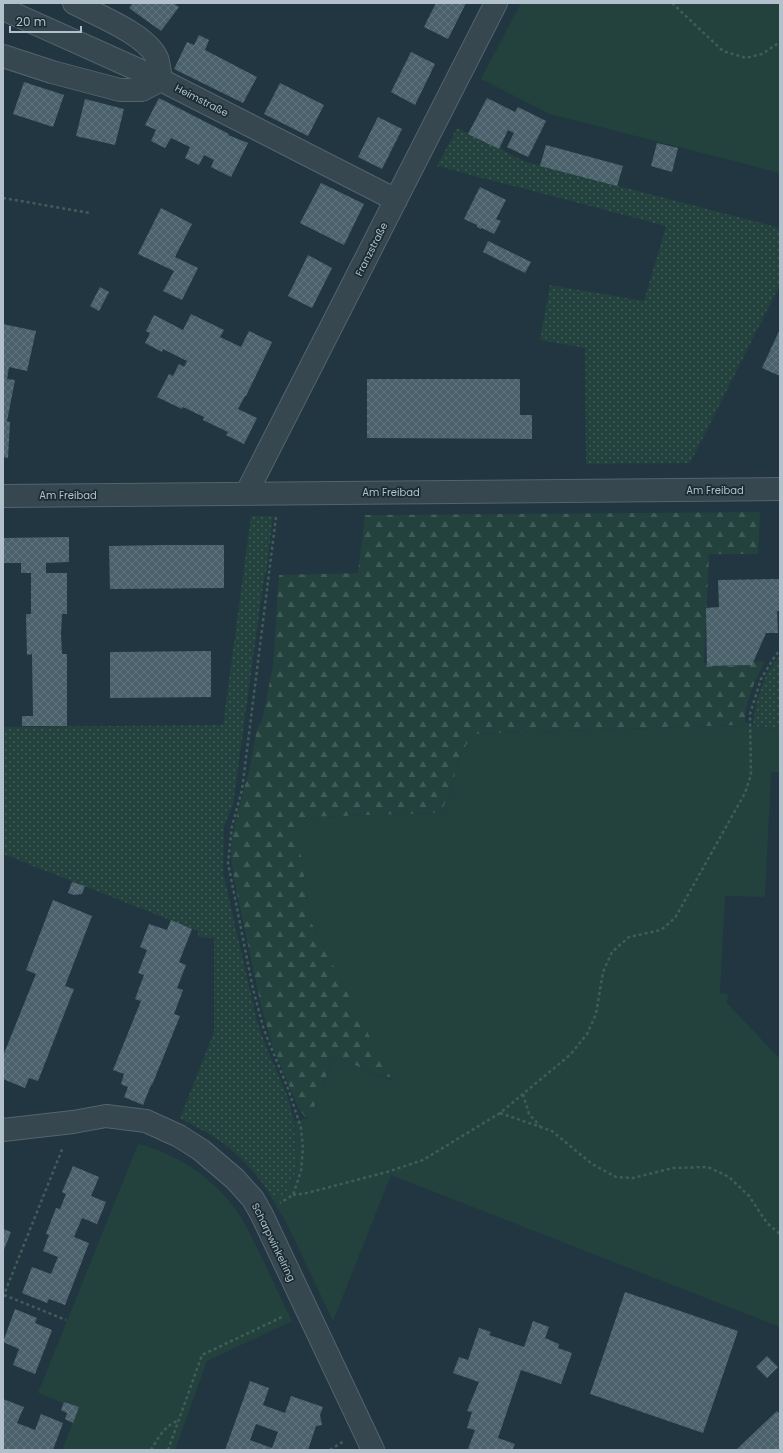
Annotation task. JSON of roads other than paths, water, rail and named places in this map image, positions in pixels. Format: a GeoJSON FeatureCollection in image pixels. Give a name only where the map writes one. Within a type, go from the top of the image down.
{"type":"FeatureCollection","features":[{"type":"Feature","properties":{"kind":"street"},"geometry":{"type":"LineString","coordinates":[[3,56],[52,72],[120,90],[142,90],[161,80],[157,58],[148,45],[126,30],[74,3]]}},
{"type":"Feature","properties":{"kind":"street","name":"Franzstraße"},"geometry":{"type":"LineString","coordinates":[[246,494],[496,3]]}},
{"type":"Feature","properties":{"kind":"street","name":"Heimstraße"},"geometry":{"type":"LineString","coordinates":[[3,9],[161,80],[396,200]]}},
{"type":"Feature","properties":{"kind":"street","name":"Am Freibad"},"geometry":{"type":"LineString","coordinates":[[3,496],[780,489]]}},
{"type":"Feature","properties":{"kind":"street","name":"Scharpwinkelring"},"geometry":{"type":"LineString","coordinates":[[3,1130],[73,1122],[106,1116],[146,1122],[179,1136],[201,1150],[235,1179],[253,1199],[262,1215],[373,1450]]}}]}
